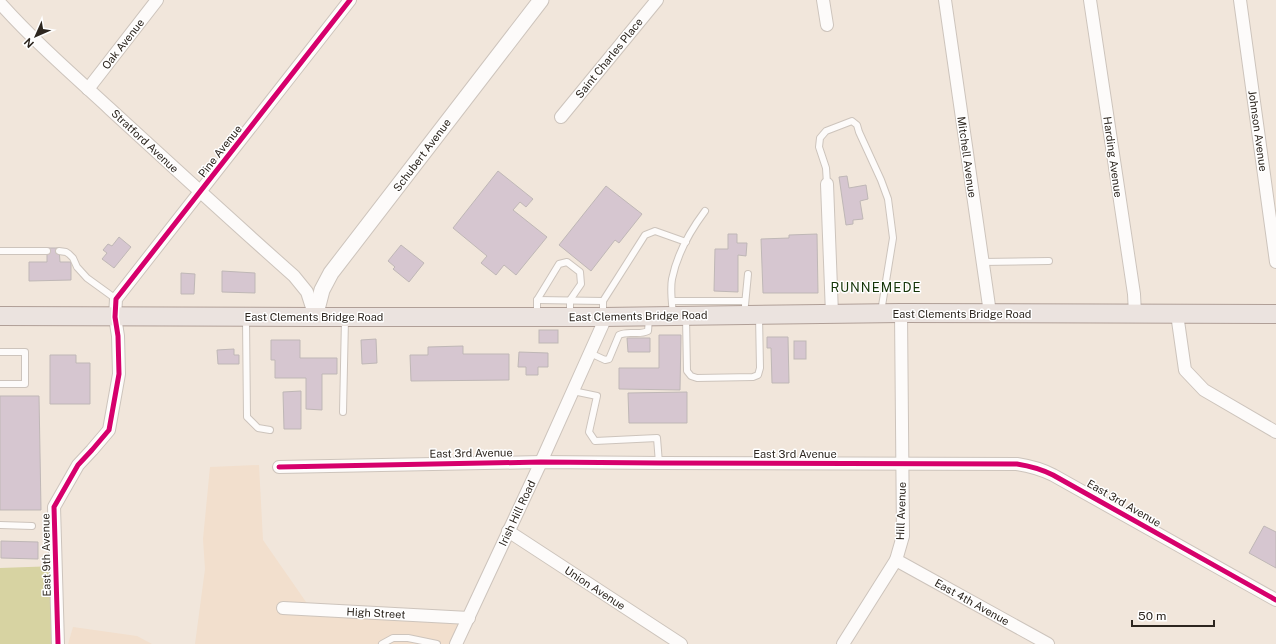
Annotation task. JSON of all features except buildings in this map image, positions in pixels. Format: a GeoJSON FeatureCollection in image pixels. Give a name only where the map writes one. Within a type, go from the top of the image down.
{"type":"FeatureCollection","features":[{"type":"Feature","properties":{"kind":"main road","name":"East Clements Bridge Road"},"geometry":{"type":"LineString","coordinates":[[0,316],[345,317],[537,308],[570,308],[650,316],[677,311],[750,310],[832,314],[1276,314]]}},
{"type":"Feature","properties":{"kind":"street","name":"Oak Avenue"},"geometry":{"type":"LineString","coordinates":[[88,89],[157,0]]}},
{"type":"Feature","properties":{"kind":"street","name":"Pine Avenue"},"geometry":{"type":"LineString","coordinates":[[116,299],[350,0]]}},
{"type":"Feature","properties":{"kind":"street","name":"Schubert Avenue"},"geometry":{"type":"LineString","coordinates":[[315,317],[322,290],[331,273],[541,0]]}},
{"type":"Feature","properties":{"kind":"street","name":"Saint Charles Place"},"geometry":{"type":"LineString","coordinates":[[562,117],[657,0]]}},
{"type":"Feature","properties":{"kind":"street"},"geometry":{"type":"LineString","coordinates":[[823,0],[827,25]]}},
{"type":"Feature","properties":{"kind":"street","name":"Mitchell Avenue"},"geometry":{"type":"LineString","coordinates":[[945,0],[990,314]]}},
{"type":"Feature","properties":{"kind":"street","name":"Harding Avenue"},"geometry":{"type":"LineString","coordinates":[[1090,0],[1133,286],[1135,314]]}},
{"type":"Feature","properties":{"kind":"street","name":"Johnson Avenue"},"geometry":{"type":"LineString","coordinates":[[1240,0],[1274,232],[1276,262]]}},
{"type":"Feature","properties":{"kind":"street","name":"Stratford Avenue"},"geometry":{"type":"LineString","coordinates":[[0,3],[22,28],[200,192],[294,276],[307,292],[315,317]]}},
{"type":"Feature","properties":{"kind":"street"},"geometry":{"type":"LineString","coordinates":[[827,184],[832,314]]}},
{"type":"Feature","properties":{"kind":"street"},"geometry":{"type":"LineString","coordinates":[[114,317],[116,299]]}},
{"type":"Feature","properties":{"kind":"street","name":"Irish Hill Road"},"geometry":{"type":"LineString","coordinates":[[456,644],[590,353],[604,311]]}},
{"type":"Feature","properties":{"kind":"street","name":"Hill Avenue"},"geometry":{"type":"LineString","coordinates":[[844,644],[896,560],[903,536],[901,313]]}},
{"type":"Feature","properties":{"kind":"street"},"geometry":{"type":"LineString","coordinates":[[1177,314],[1184,370],[1204,390],[1276,432]]}},
{"type":"Feature","properties":{"kind":"street","name":"East 9th Avenue"},"geometry":{"type":"LineString","coordinates":[[58,644],[54,507],[78,465],[109,430],[119,374],[118,336],[114,317]]}},
{"type":"Feature","properties":{"kind":"street","name":"East 3rd Avenue"},"geometry":{"type":"LineString","coordinates":[[279,467],[314,465],[541,462],[1017,464],[1044,470],[1276,600]]}},
{"type":"Feature","properties":{"kind":"street","name":"Union Avenue"},"geometry":{"type":"LineString","coordinates":[[508,531],[681,644]]}},
{"type":"Feature","properties":{"kind":"street","name":"East 4th Avenue"},"geometry":{"type":"LineString","coordinates":[[896,560],[1048,644]]}},
{"type":"Feature","properties":{"kind":"street","name":"High Street"},"geometry":{"type":"LineString","coordinates":[[283,608],[469,618]]}},
{"type":"Feature","properties":{"kind":"lane"},"geometry":{"type":"LineString","coordinates":[[827,184],[826,168],[819,147],[820,138],[826,131],[852,121],[857,125],[888,199],[893,238],[880,314]]}},
{"type":"Feature","properties":{"kind":"lane"},"geometry":{"type":"LineString","coordinates":[[705,211],[691,231],[672,280],[687,371],[691,376],[697,378],[753,378],[758,376],[760,368],[750,310],[748,274]]}},
{"type":"Feature","properties":{"kind":"lane"},"geometry":{"type":"LineString","coordinates":[[604,311],[645,235],[655,231],[686,242]]}},
{"type":"Feature","properties":{"kind":"lane"},"geometry":{"type":"LineString","coordinates":[[0,251],[47,251]]}},
{"type":"Feature","properties":{"kind":"lane"},"geometry":{"type":"LineString","coordinates":[[59,251],[69,254],[73,258],[77,267],[87,278],[116,299]]}},
{"type":"Feature","properties":{"kind":"lane"},"geometry":{"type":"LineString","coordinates":[[982,262],[1049,261]]}},
{"type":"Feature","properties":{"kind":"lane"},"geometry":{"type":"LineString","coordinates":[[537,308],[559,264],[567,262],[580,272],[581,284],[570,308]]}},
{"type":"Feature","properties":{"kind":"lane"},"geometry":{"type":"LineString","coordinates":[[590,353],[605,360],[609,359],[619,335],[625,332],[644,333],[648,331],[650,316]]}},
{"type":"Feature","properties":{"kind":"lane"},"geometry":{"type":"LineString","coordinates":[[246,317],[247,417],[258,428],[270,430]]}},
{"type":"Feature","properties":{"kind":"lane"},"geometry":{"type":"LineString","coordinates":[[343,412],[345,317]]}},
{"type":"Feature","properties":{"kind":"lane"},"geometry":{"type":"LineString","coordinates":[[0,352],[25,352],[25,384],[0,384]]}},
{"type":"Feature","properties":{"kind":"lane"},"geometry":{"type":"LineString","coordinates":[[573,391],[597,396],[589,432],[595,441],[657,438],[659,463]]}},
{"type":"Feature","properties":{"kind":"lane"},"geometry":{"type":"LineString","coordinates":[[0,525],[32,526]]}},
{"type":"Feature","properties":{"kind":"lane"},"geometry":{"type":"LineString","coordinates":[[382,644],[393,638],[408,638],[437,644]]}},
{"type":"Feature","properties":{"kind":"shaded area"},"geometry":{"type":"Polygon","coordinates":[[[259,465],[263,540],[313,612],[471,616],[460,644],[195,644],[205,569],[203,539],[210,467],[259,465]]]}},
{"type":"Feature","properties":{"kind":"shaded area"},"geometry":{"type":"Polygon","coordinates":[[[57,566],[51,644],[0,644],[0,568],[57,566]]]}},
{"type":"Feature","properties":{"kind":"shaded area"},"geometry":{"type":"Polygon","coordinates":[[[73,627],[137,636],[152,644],[68,644],[73,627]]]}},
{"type":"Feature","properties":{"kind":"cycle path"},"geometry":{"type":"LineString","coordinates":[[58,644],[54,507],[78,465],[109,430],[119,374],[118,336],[115,317],[116,299],[350,0]]}},
{"type":"Feature","properties":{"kind":"cycle path"},"geometry":{"type":"LineString","coordinates":[[279,467],[541,462],[1017,464],[1035,468],[1053,475],[1276,600]]}},
{"type":"Feature","properties":{"kind":"district","name":"RUNNEMEDE"},"geometry":{"type":"Point","coordinates":[876,287]}}]}
